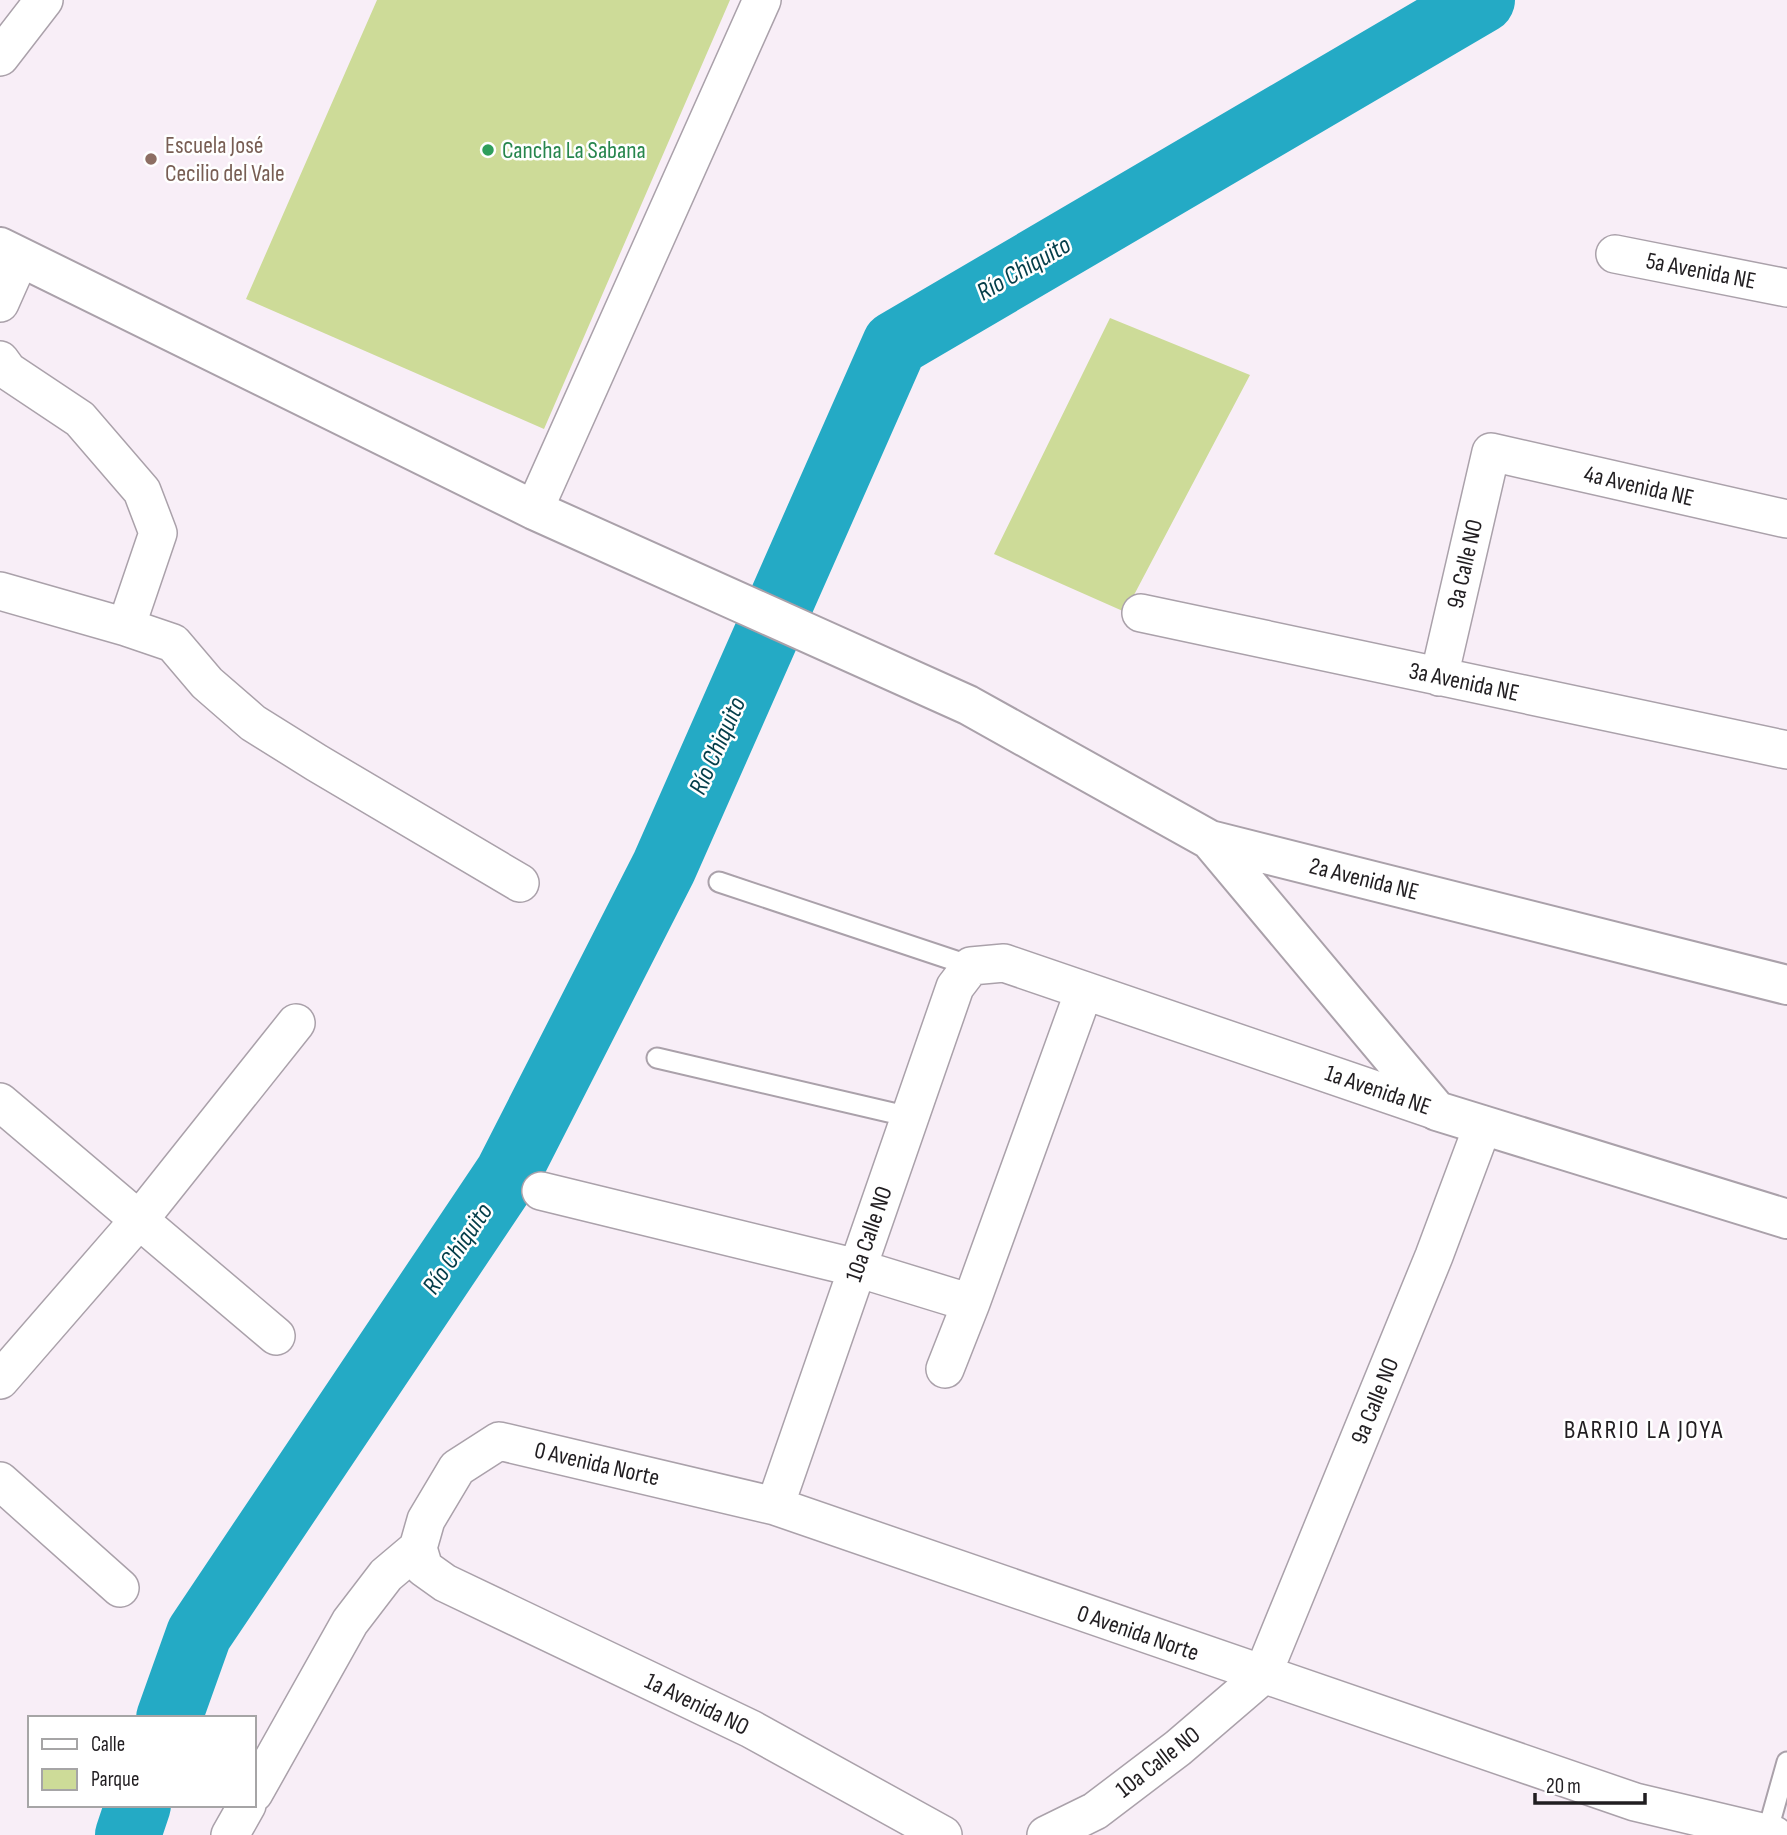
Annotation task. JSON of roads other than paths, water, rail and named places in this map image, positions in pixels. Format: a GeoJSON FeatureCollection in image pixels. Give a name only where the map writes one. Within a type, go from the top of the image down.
{"type":"FeatureCollection","features":[{"type":"Feature","properties":{"kind":"street"},"geometry":{"type":"LineString","coordinates":[[0,57],[44,0]]}},
{"type":"Feature","properties":{"kind":"street"},"geometry":{"type":"LineString","coordinates":[[534,510],[762,0]]}},
{"type":"Feature","properties":{"kind":"street"},"geometry":{"type":"LineString","coordinates":[[0,303],[10,252]]}},
{"type":"Feature","properties":{"kind":"street","name":"2a Avenida NE"},"geometry":{"type":"LineString","coordinates":[[10,252],[534,510],[968,705],[1210,840],[1787,985]]}},
{"type":"Feature","properties":{"kind":"street","name":"5a Avenida NE"},"geometry":{"type":"LineString","coordinates":[[1615,254],[1787,288]]}},
{"type":"Feature","properties":{"kind":"street"},"geometry":{"type":"LineString","coordinates":[[0,360],[8,371],[80,419],[142,491],[158,533],[126,627]]}},
{"type":"Feature","properties":{"kind":"street","name":"4a Avenida NE"},"geometry":{"type":"LineString","coordinates":[[1491,452],[1787,519]]}},
{"type":"Feature","properties":{"kind":"street","name":"9a Calle NO"},"geometry":{"type":"LineString","coordinates":[[1439,677],[1491,452]]}},
{"type":"Feature","properties":{"kind":"street"},"geometry":{"type":"LineString","coordinates":[[0,591],[173,643],[207,683],[253,723],[520,883]]}},
{"type":"Feature","properties":{"kind":"street","name":"3a Avenida NE"},"geometry":{"type":"LineString","coordinates":[[1141,613],[1787,750]]}},
{"type":"Feature","properties":{"kind":"street"},"geometry":{"type":"LineString","coordinates":[[1210,840],[1437,1111]]}},
{"type":"Feature","properties":{"kind":"street","name":"1a Avenida NE"},"geometry":{"type":"LineString","coordinates":[[971,966],[1004,963],[1437,1111],[1787,1219]]}},
{"type":"Feature","properties":{"kind":"street","name":"10a Calle NO"},"geometry":{"type":"LineString","coordinates":[[775,1506],[955,988],[971,966]]}},
{"type":"Feature","properties":{"kind":"street"},"geometry":{"type":"LineString","coordinates":[[945,1369],[1084,991]]}},
{"type":"Feature","properties":{"kind":"street"},"geometry":{"type":"LineString","coordinates":[[0,1380],[139,1220],[296,1023]]}},
{"type":"Feature","properties":{"kind":"street"},"geometry":{"type":"LineString","coordinates":[[0,1102],[276,1336]]}},
{"type":"Feature","properties":{"kind":"street","name":"9a Calle NO"},"geometry":{"type":"LineString","coordinates":[[1262,1676],[1434,1256],[1483,1125]]}},
{"type":"Feature","properties":{"kind":"street"},"geometry":{"type":"LineString","coordinates":[[541,1191],[857,1268],[971,1303]]}},
{"type":"Feature","properties":{"kind":"street","name":"0 Avenida Norte"},"geometry":{"type":"LineString","coordinates":[[418,1548],[426,1520],[457,1468],[499,1441],[775,1506],[1262,1676],[1635,1802],[1771,1834]]}},
{"type":"Feature","properties":{"kind":"street"},"geometry":{"type":"LineString","coordinates":[[0,1481],[120,1588]]}},
{"type":"Feature","properties":{"kind":"street"},"geometry":{"type":"LineString","coordinates":[[256,1789],[350,1622],[386,1574],[418,1548]]}},
{"type":"Feature","properties":{"kind":"street","name":"1a Avenida NO"},"geometry":{"type":"LineString","coordinates":[[418,1548],[424,1568],[444,1583],[751,1729],[943,1835]]}},
{"type":"Feature","properties":{"kind":"street","name":"10a Calle NO"},"geometry":{"type":"LineString","coordinates":[[1046,1835],[1096,1811],[1178,1748],[1262,1676]]}},
{"type":"Feature","properties":{"kind":"street"},"geometry":{"type":"LineString","coordinates":[[230,1835],[246,1807]]}},
{"type":"Feature","properties":{"kind":"lane"},"geometry":{"type":"LineString","coordinates":[[719,882],[971,966]]}},
{"type":"Feature","properties":{"kind":"lane"},"geometry":{"type":"LineString","coordinates":[[657,1058],[909,1117]]}},
{"type":"Feature","properties":{"kind":"lane"},"geometry":{"type":"LineString","coordinates":[[1771,1834],[1787,1762]]}},
{"type":"Feature","properties":{"kind":"waterway","name":"Río Chiquito"},"geometry":{"type":"LineString","coordinates":[[170,1716],[199,1634],[508,1173],[664,867],[895,344],[1482,0]]}},
{"type":"Feature","properties":{"kind":"waterway","name":"Río Chiquito"},"geometry":{"type":"LineString","coordinates":[[128,1835],[137,1807]]}},
{"type":"Feature","properties":{"kind":"place","name":"Cancha La Sabana"},"geometry":{"type":"Point","coordinates":[488,150]}},
{"type":"Feature","properties":{"kind":"place","name":"Escuela José Cecilio del Vale"},"geometry":{"type":"Point","coordinates":[151,159]}},
{"type":"Feature","properties":{"kind":"district","name":"BARRIO LA JOYA"},"geometry":{"type":"Point","coordinates":[1644,1430]}}]}
